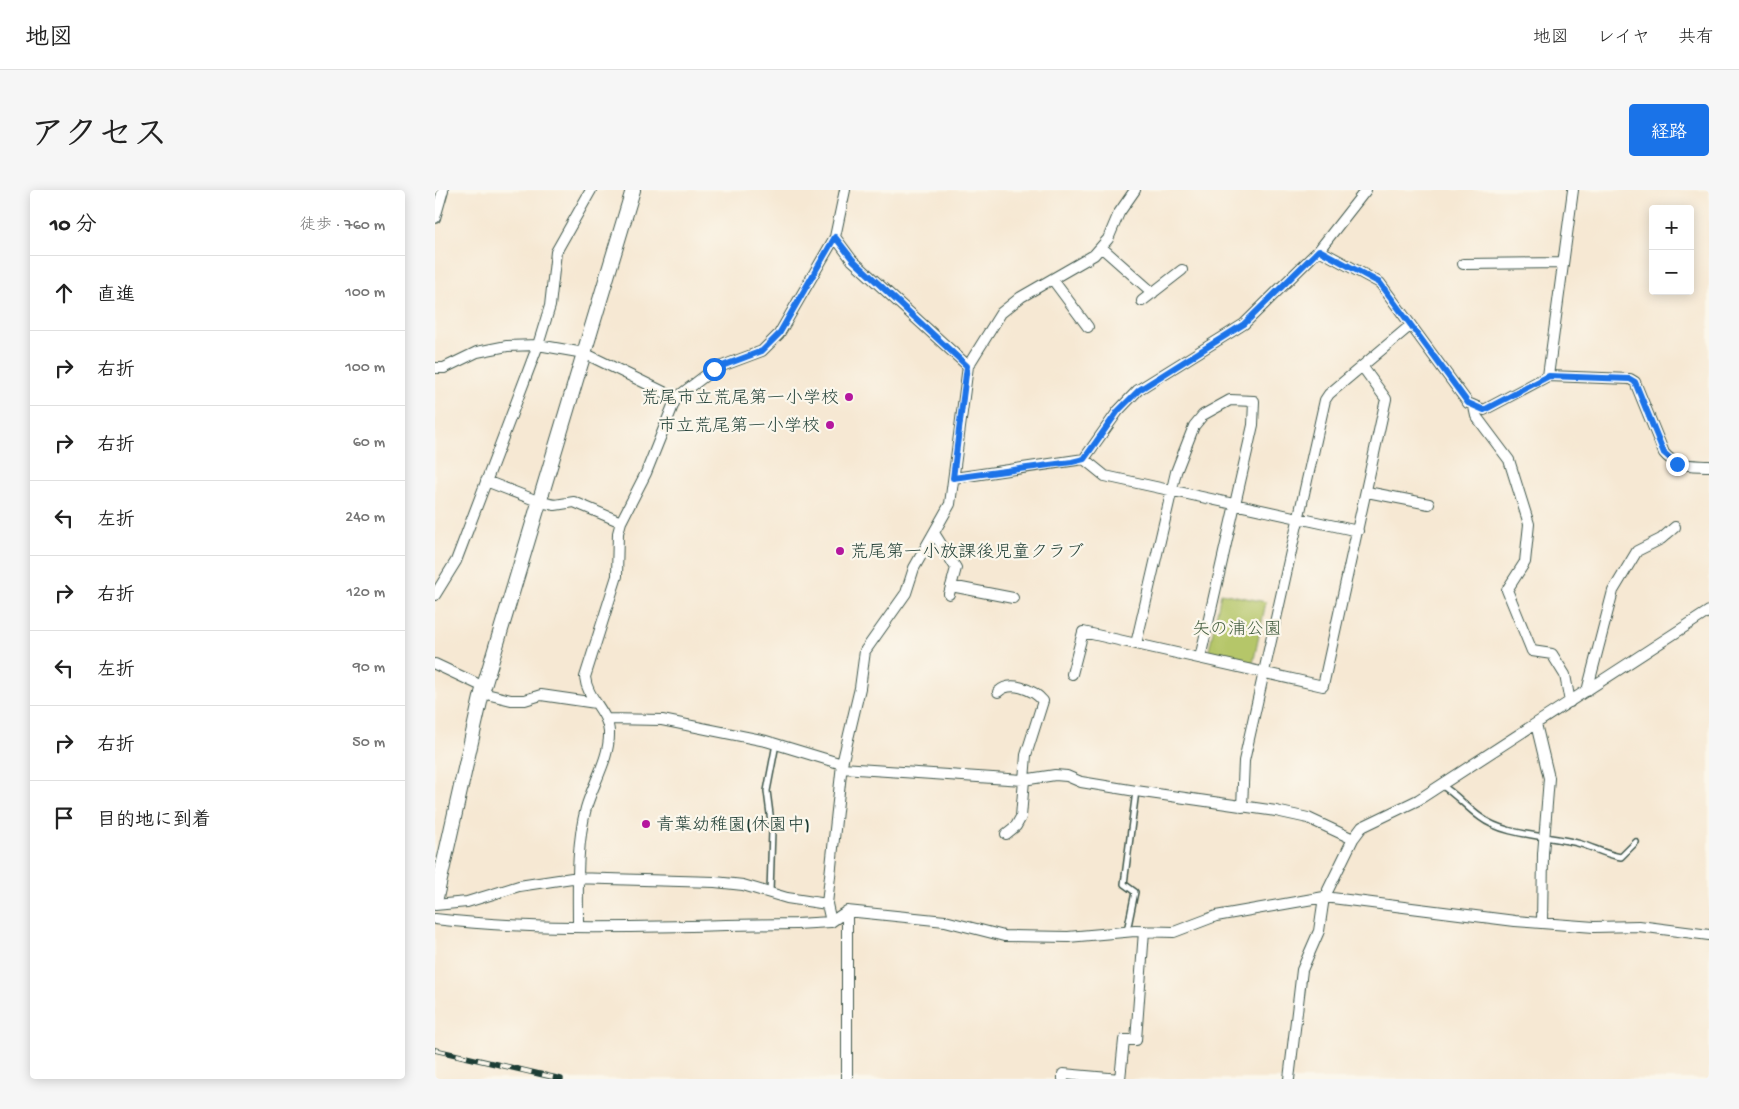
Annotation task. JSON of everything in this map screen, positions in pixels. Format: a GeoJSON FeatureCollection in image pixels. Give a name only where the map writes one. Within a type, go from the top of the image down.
{"type":"FeatureCollection","features":[{"type":"Feature","properties":{"kind":"street"},"geometry":{"type":"LineString","coordinates":[[435,218],[443,190]]}},
{"type":"Feature","properties":{"kind":"street"},"geometry":{"type":"LineString","coordinates":[[435,595],[456,560],[538,346],[550,306],[556,252],[591,190]]}},
{"type":"Feature","properties":{"kind":"street"},"geometry":{"type":"LineString","coordinates":[[633,190],[483,690],[435,903],[467,902],[519,886],[547,880],[578,878],[715,882],[743,885],[787,898],[827,904]]}},
{"type":"Feature","properties":{"kind":"street"},"geometry":{"type":"LineString","coordinates":[[578,926],[578,878],[581,838],[586,808],[607,752],[609,731],[606,719],[586,688],[585,676],[617,576],[618,533],[621,522],[646,473],[677,398],[714,369],[762,351],[779,334],[835,237],[845,190]]}},
{"type":"Feature","properties":{"kind":"street"},"geometry":{"type":"LineString","coordinates":[[831,922],[827,904],[842,766],[860,688],[865,651],[906,593],[915,568],[950,504],[967,366],[1001,313],[1021,297],[1094,255],[1108,239],[1119,213],[1135,190]]}},
{"type":"Feature","properties":{"kind":"street"},"geometry":{"type":"LineString","coordinates":[[953,478],[1084,459],[1118,411],[1139,390],[1244,324],[1319,250],[1366,190]]}},
{"type":"Feature","properties":{"kind":"street"},"geometry":{"type":"LineString","coordinates":[[1549,376],[1573,190]]}},
{"type":"Feature","properties":{"kind":"street"},"geometry":{"type":"LineString","coordinates":[[835,237],[853,260],[967,366]]}},
{"type":"Feature","properties":{"kind":"street"},"geometry":{"type":"LineString","coordinates":[[1101,247],[1153,293]]}},
{"type":"Feature","properties":{"kind":"street"},"geometry":{"type":"LineString","coordinates":[[1319,250],[1380,283],[1468,403],[1474,407],[1484,410],[1549,376],[1630,379],[1635,382],[1664,453],[1669,459],[1677,464],[1709,466]]}},
{"type":"Feature","properties":{"kind":"street"},"geometry":{"type":"LineString","coordinates":[[1463,264],[1563,264]]}},
{"type":"Feature","properties":{"kind":"street"},"geometry":{"type":"LineString","coordinates":[[1142,301],[1182,270]]}},
{"type":"Feature","properties":{"kind":"street"},"geometry":{"type":"LineString","coordinates":[[1053,280],[1088,327]]}},
{"type":"Feature","properties":{"kind":"street"},"geometry":{"type":"LineString","coordinates":[[1242,807],[1244,761],[1325,400],[1329,394],[1411,325]]}},
{"type":"Feature","properties":{"kind":"street"},"geometry":{"type":"LineString","coordinates":[[435,368],[444,368],[477,352],[507,346],[538,346],[584,354],[677,398]]}},
{"type":"Feature","properties":{"kind":"street"},"geometry":{"type":"LineString","coordinates":[[1072,674],[1083,632],[1323,686],[1386,399],[1362,366]]}},
{"type":"Feature","properties":{"kind":"street"},"geometry":{"type":"LineString","coordinates":[[1136,644],[1176,472],[1194,426],[1203,415],[1230,400],[1254,401],[1253,425],[1199,658]]}},
{"type":"Feature","properties":{"kind":"street"},"geometry":{"type":"LineString","coordinates":[[1474,407],[1476,416],[1509,460],[1529,524],[1525,562],[1507,590],[1532,651],[1552,654],[1565,675],[1570,702]]}},
{"type":"Feature","properties":{"kind":"street"},"geometry":{"type":"LineString","coordinates":[[1084,459],[1105,476],[1358,532]]}},
{"type":"Feature","properties":{"kind":"street"},"geometry":{"type":"LineString","coordinates":[[486,480],[540,502],[555,505],[574,502],[621,522]]}},
{"type":"Feature","properties":{"kind":"street"},"geometry":{"type":"LineString","coordinates":[[1367,492],[1429,504]]}},
{"type":"Feature","properties":{"kind":"street"},"geometry":{"type":"LineString","coordinates":[[1587,691],[1613,591],[1637,551],[1661,539],[1675,527]]}},
{"type":"Feature","properties":{"kind":"street"},"geometry":{"type":"LineString","coordinates":[[934,533],[956,568],[950,590],[1013,598]]}},
{"type":"Feature","properties":{"kind":"street"},"geometry":{"type":"LineString","coordinates":[[1289,1079],[1302,970],[1319,931],[1326,893],[1353,839],[1362,827],[1418,800],[1709,611]]}},
{"type":"Feature","properties":{"kind":"street"},"geometry":{"type":"LineString","coordinates":[[435,664],[483,690],[511,700],[525,700],[541,695],[595,703]]}},
{"type":"Feature","properties":{"kind":"street"},"geometry":{"type":"LineString","coordinates":[[998,692],[1003,687],[1012,686],[1037,694],[1043,701],[1026,754],[1021,817],[1016,826],[1006,834]]}},
{"type":"Feature","properties":{"kind":"street"},"geometry":{"type":"LineString","coordinates":[[606,719],[663,720],[776,744],[842,766],[1023,780],[1067,776],[1081,782],[1276,811],[1307,818],[1353,839]]}},
{"type":"Feature","properties":{"kind":"street"},"geometry":{"type":"LineString","coordinates":[[1536,724],[1549,778],[1544,838],[1542,923]]}},
{"type":"Feature","properties":{"kind":"street"},"geometry":{"type":"LineString","coordinates":[[435,919],[479,924],[578,926],[831,922],[847,911],[945,921],[1004,936],[1068,937],[1144,931],[1174,932],[1224,914],[1326,893],[1542,923],[1594,927],[1639,926],[1709,935]]}},
{"type":"Feature","properties":{"kind":"street"},"geometry":{"type":"LineString","coordinates":[[847,911],[847,1079]]}},
{"type":"Feature","properties":{"kind":"street"},"geometry":{"type":"LineString","coordinates":[[1063,1079],[1063,1074],[1120,1079],[1124,1040],[1136,1040],[1144,931]]}},
{"type":"Feature","properties":{"kind":"lane"},"geometry":{"type":"LineString","coordinates":[[770,892],[772,830],[767,791],[776,744]]}},
{"type":"Feature","properties":{"kind":"lane"},"geometry":{"type":"LineString","coordinates":[[1441,785],[1456,794],[1480,818],[1506,828],[1544,838],[1579,844],[1621,857],[1636,842]]}},
{"type":"Feature","properties":{"kind":"lane"},"geometry":{"type":"LineString","coordinates":[[1127,932],[1135,892],[1124,884],[1136,791]]}},
{"type":"Feature","properties":{"kind":"green space","name":"矢の浦公園"},"geometry":{"type":"Polygon","coordinates":[[[1221,593],[1266,602],[1253,664],[1208,655],[1221,593]]]}},
{"type":"Feature","properties":{"kind":"railway"},"geometry":{"type":"LineString","coordinates":[[435,1050],[561,1079]]}},
{"type":"Feature","properties":{"kind":"place","name":"荒尾市立荒尾第一小学校"},"geometry":{"type":"Point","coordinates":[849,397]}},
{"type":"Feature","properties":{"kind":"place","name":"市立荒尾第一小学校"},"geometry":{"type":"Point","coordinates":[830,425]}},
{"type":"Feature","properties":{"kind":"place","name":"荒尾第一小放課後児童クラブ"},"geometry":{"type":"Point","coordinates":[840,551]}},
{"type":"Feature","properties":{"kind":"place","name":"青葉幼稚園(休園中)"},"geometry":{"type":"Point","coordinates":[646,824]}},
{"type":"Feature","properties":{"kind":"route"},"geometry":{"type":"LineString","coordinates":[[714,369],[762,351],[779,334],[835,237],[853,260],[967,366],[953,478],[1072,462],[1084,459],[1118,411],[1139,390],[1174,366],[1244,324],[1319,250],[1380,283],[1468,403],[1474,407],[1484,410],[1549,376],[1630,379],[1635,382],[1664,453],[1677,464]]}}]}
